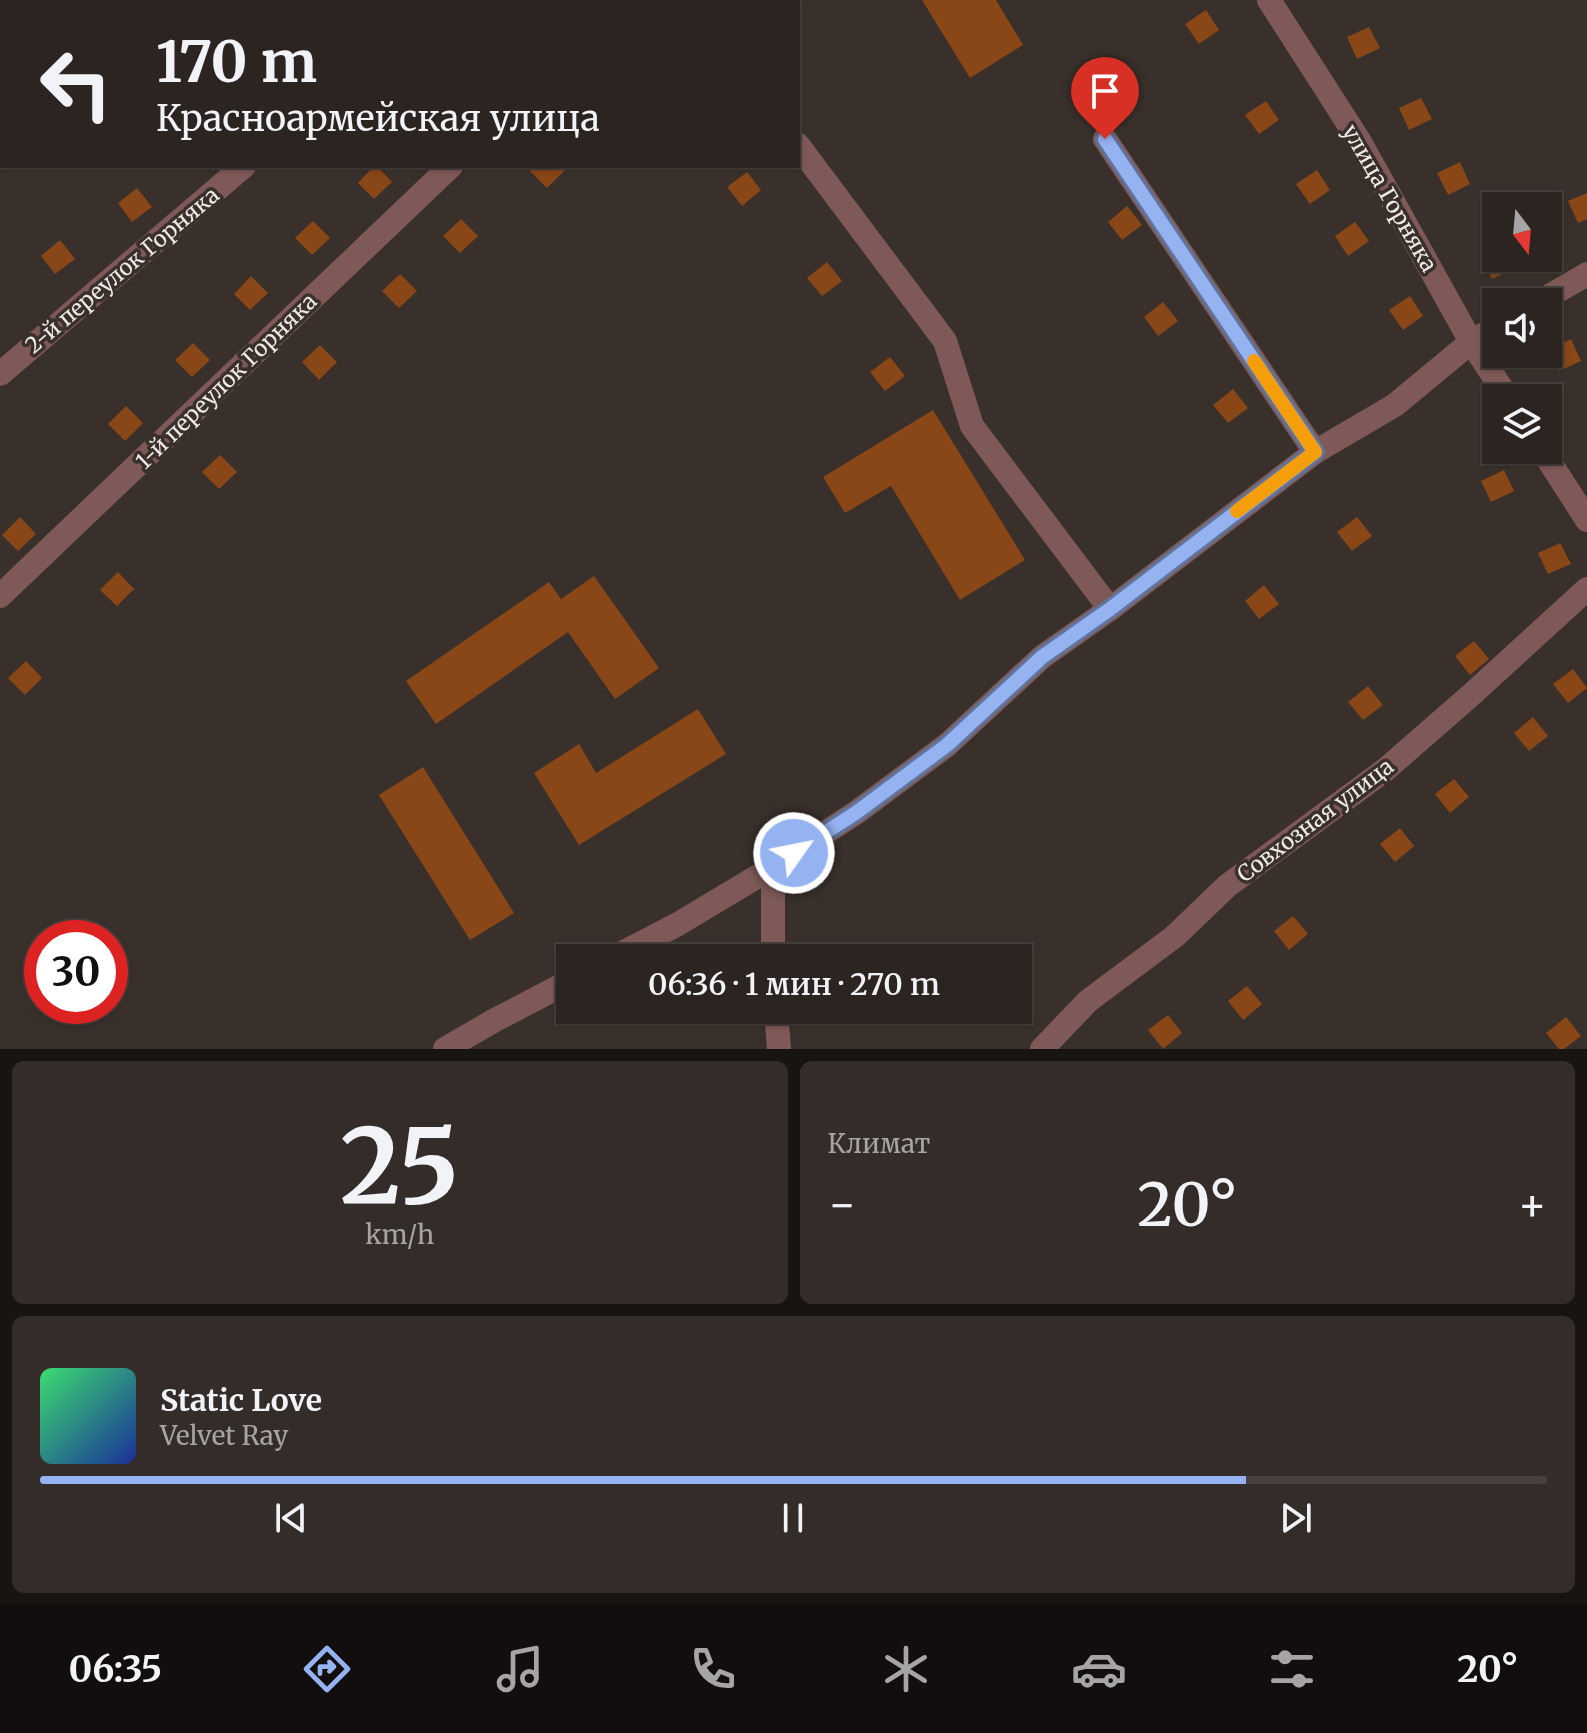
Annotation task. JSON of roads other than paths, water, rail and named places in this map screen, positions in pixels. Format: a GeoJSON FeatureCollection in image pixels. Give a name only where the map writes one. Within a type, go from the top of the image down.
{"type":"FeatureCollection","features":[{"type":"Feature","properties":{"kind":"street","name":"улица Горняка"},"geometry":{"type":"LineString","coordinates":[[1269,0],[1360,142],[1471,342],[1499,384]]}},
{"type":"Feature","properties":{"kind":"street"},"geometry":{"type":"LineString","coordinates":[[1105,139],[1315,452]]}},
{"type":"Feature","properties":{"kind":"street"},"geometry":{"type":"LineString","coordinates":[[800,148],[945,341],[972,426],[1110,609]]}},
{"type":"Feature","properties":{"kind":"street","name":"2-й переулок Горняка"},"geometry":{"type":"LineString","coordinates":[[0,374],[242,168]]}},
{"type":"Feature","properties":{"kind":"street","name":"1-й переулок Горняка"},"geometry":{"type":"LineString","coordinates":[[0,596],[449,168]]}},
{"type":"Feature","properties":{"kind":"street"},"geometry":{"type":"LineString","coordinates":[[1562,289],[1587,274]]}},
{"type":"Feature","properties":{"kind":"street"},"geometry":{"type":"LineString","coordinates":[[640,944],[773,867],[857,812],[947,745],[1042,657],[1110,609],[1315,452],[1395,405],[1482,335]]}},
{"type":"Feature","properties":{"kind":"street"},"geometry":{"type":"LineString","coordinates":[[1551,464],[1587,520]]}},
{"type":"Feature","properties":{"kind":"street","name":"Совхозная улица"},"geometry":{"type":"LineString","coordinates":[[1042,1049],[1088,1001],[1175,936],[1227,886],[1385,770],[1587,589]]}},
{"type":"Feature","properties":{"kind":"street"},"geometry":{"type":"LineString","coordinates":[[773,867],[773,944]]}},
{"type":"Feature","properties":{"kind":"street"},"geometry":{"type":"LineString","coordinates":[[445,1049],[556,988]]}},
{"type":"Feature","properties":{"kind":"street"},"geometry":{"type":"LineString","coordinates":[[777,1024],[779,1049]]}}]}
